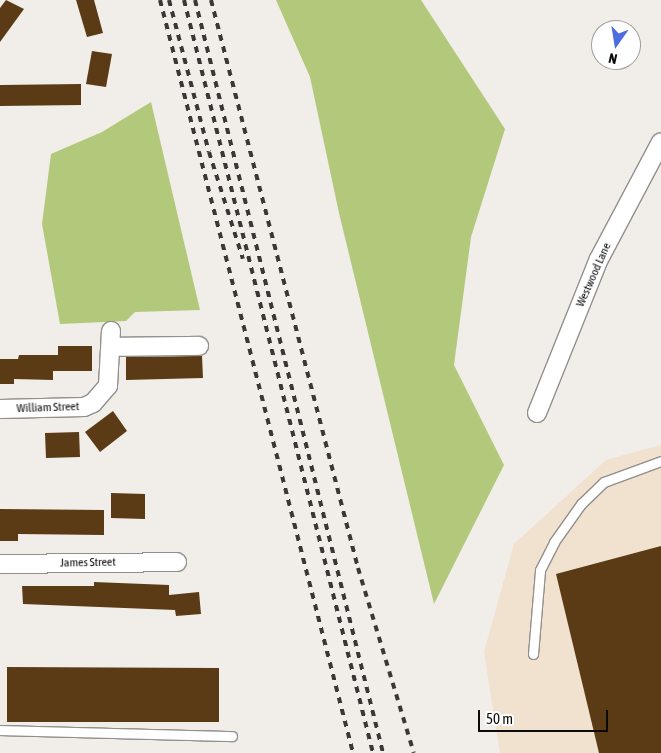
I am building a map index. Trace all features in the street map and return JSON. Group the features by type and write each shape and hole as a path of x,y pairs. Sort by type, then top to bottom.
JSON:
{"street":[{"name":"Westwood Lane","path":"537,413 599,259 661,142"},
{"name":"William Street","path":"0,409 84,407 93,403 108,386 111,339 199,346"},
{"name":"James Street","path":"0,564 177,562"}],"lane":[{"path":"533,654 540,570 554,542 581,504 604,482 661,461"},
{"path":"0,730 232,736"}],"shaded area":[{"path":"661,445 661,753 500,753 484,652 514,544 606,460"}],"green space":[{"path":"276,0 421,0 505,129 471,237 454,365 504,465 434,604 339,213 310,77"},
{"path":"151,102 200,310 135,312 126,321 60,324 42,224 51,154 102,132"}],"building":[{"path":"6,0 24,9 0,42 0,8"},
{"path":"76,0 94,0 103,33 87,37"},
{"path":"92,51 112,54 106,87 86,84"},
{"path":"81,84 81,105 0,106 0,85"},
{"path":"58,346 92,346 92,371 53,371 53,380 14,379 14,384 0,384 0,359 18,359 19,355 58,355"},
{"path":"202,356 203,378 126,380 126,357"},
{"path":"113,411 127,431 100,452 85,432"},
{"path":"79,432 80,457 46,458 45,433"},
{"path":"111,493 145,494 145,519 111,518"},
{"path":"0,509 104,510 104,535 18,534 18,541 0,541"},
{"path":"661,546 661,753 599,753 556,574"},
{"path":"94,582 169,585 169,595 199,592 201,614 176,616 175,610 23,604 22,586 94,586"},
{"path":"7,667 219,668 219,722 7,722"}],"railway":[{"path":"160,0 353,753"},
{"path":"169,0 209,152 243,259"},
{"path":"184,0 373,753"},
{"path":"195,0 383,753"},
{"path":"211,0 358,568 414,753"}]}
